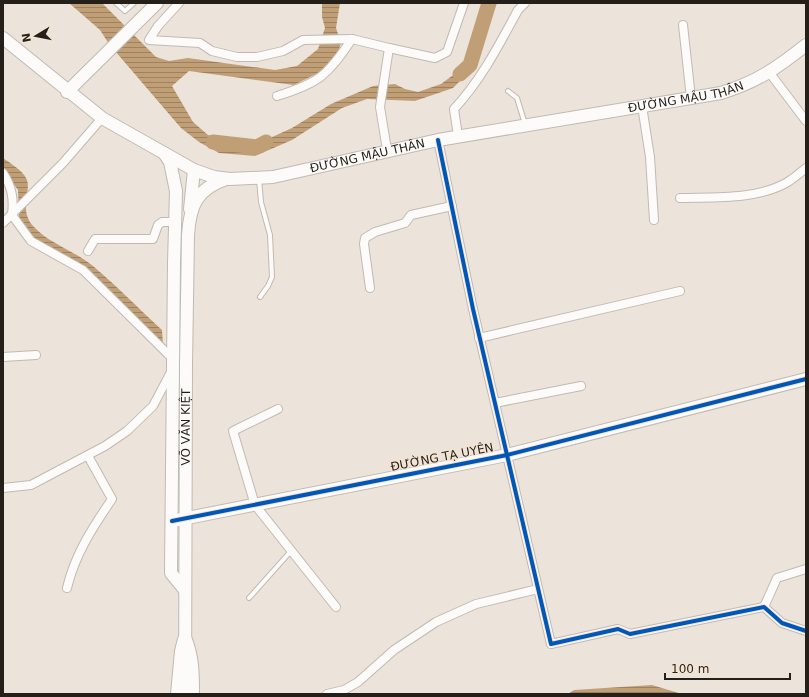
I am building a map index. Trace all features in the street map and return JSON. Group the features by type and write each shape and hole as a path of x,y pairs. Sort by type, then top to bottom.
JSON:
{"main road":[{"path":"67,92 157,3"},
{"name":"ĐƯỜNG MẬU THÂN","path":"3,38 67,92 102,118 194,170 227,179 273,177 387,150 458,136 721,93 745,86 769,72 806,45"},
{"name":"VÕ VĂN KIỆT","path":"164,152 170,162 176,188 171,573 184,589"},
{"path":"176,188 194,170"},
{"path":"176,218 190,215 194,170"},
{"name":"VÕ VĂN KIỆT","path":"185,694 184,589 187,280 190,215 202,191 211,185 227,179"},
{"name":"ĐƯỜNG TẠ UYÊN","path":"172,521 507,455 806,379"}],"street":[{"path":"179,3 149,40 200,44 212,51 237,57 257,56 283,51 303,40 352,39 436,58 447,52 464,3"},
{"path":"458,136 454,109 468,94 481,76 518,10 525,3"},
{"path":"683,25 690,98"},
{"path":"277,96 302,88 318,80 334,65 352,39"},
{"path":"387,150 380,107 389,48"},
{"path":"769,72 806,121"},
{"path":"642,106 650,157 654,220"},
{"path":"3,223 36,192 102,118"},
{"path":"438,140 479,338 551,644 618,629 630,634 764,607"},
{"path":"680,198 731,197 771,190 788,182 806,168"},
{"path":"3,173 11,190 14,213 31,241 83,270 174,363 153,406 127,431 88,456 31,485 3,488"},
{"path":"370,288 364,244 365,238 375,232 405,223 411,215 452,206"},
{"path":"88,251 96,238 154,239 158,224 176,218"},
{"path":"479,338 680,291"},
{"path":"3,357 36,355"},
{"path":"494,403 581,386"},
{"path":"278,409 233,431 255,505 336,607"},
{"path":"67,588 73,564 79,552 112,499 88,456"},
{"path":"764,607 777,578 806,569"},
{"path":"327,694 344,690 358,682 394,650 436,622 450,615 476,604 538,589"},
{"path":"764,607 782,623 806,631"},
{"path":"175,694 179,651 185,631"},
{"path":"185,631 192,648 195,666 195,694"}],"lane":[{"path":"116,3 125,10 134,3"},
{"path":"508,91 517,98 525,124"},
{"path":"259,178 261,202 270,235 272,277 268,286 260,297"},
{"path":"248,598 291,550"}],"shaded area":[{"path":"69,3 102,3 156,57 169,61 188,58 275,70 297,66 318,49 325,28 322,17 322,3 340,3 336,28 341,43 336,59 318,73 294,85 189,71 172,86 193,122 208,135 242,146 259,143 292,128 331,104 373,86 395,84 405,89 418,92 441,84 472,61 476,51 480,15 487,3 497,3 490,18 477,64 453,88 415,101 367,99 342,108 292,140 255,156 219,153 199,142 181,128 109,44 100,30"},
{"path":"3,158 19,169 26,178 28,183 26,207 27,214 34,227 47,238 86,261 111,281 162,330 163,344 106,288 34,239 19,218 18,190 3,169"},
{"path":"652,685 682,694 568,694 574,690"}],"waterway":[{"path":"460,74 470,65 489,3"},
{"path":"213,142 257,147 266,142"}],"cycle path":[{"path":"438,140 473,309 551,644 618,629 630,634 764,607 782,623 806,631"},
{"path":"172,521 507,455 806,379"}]}
